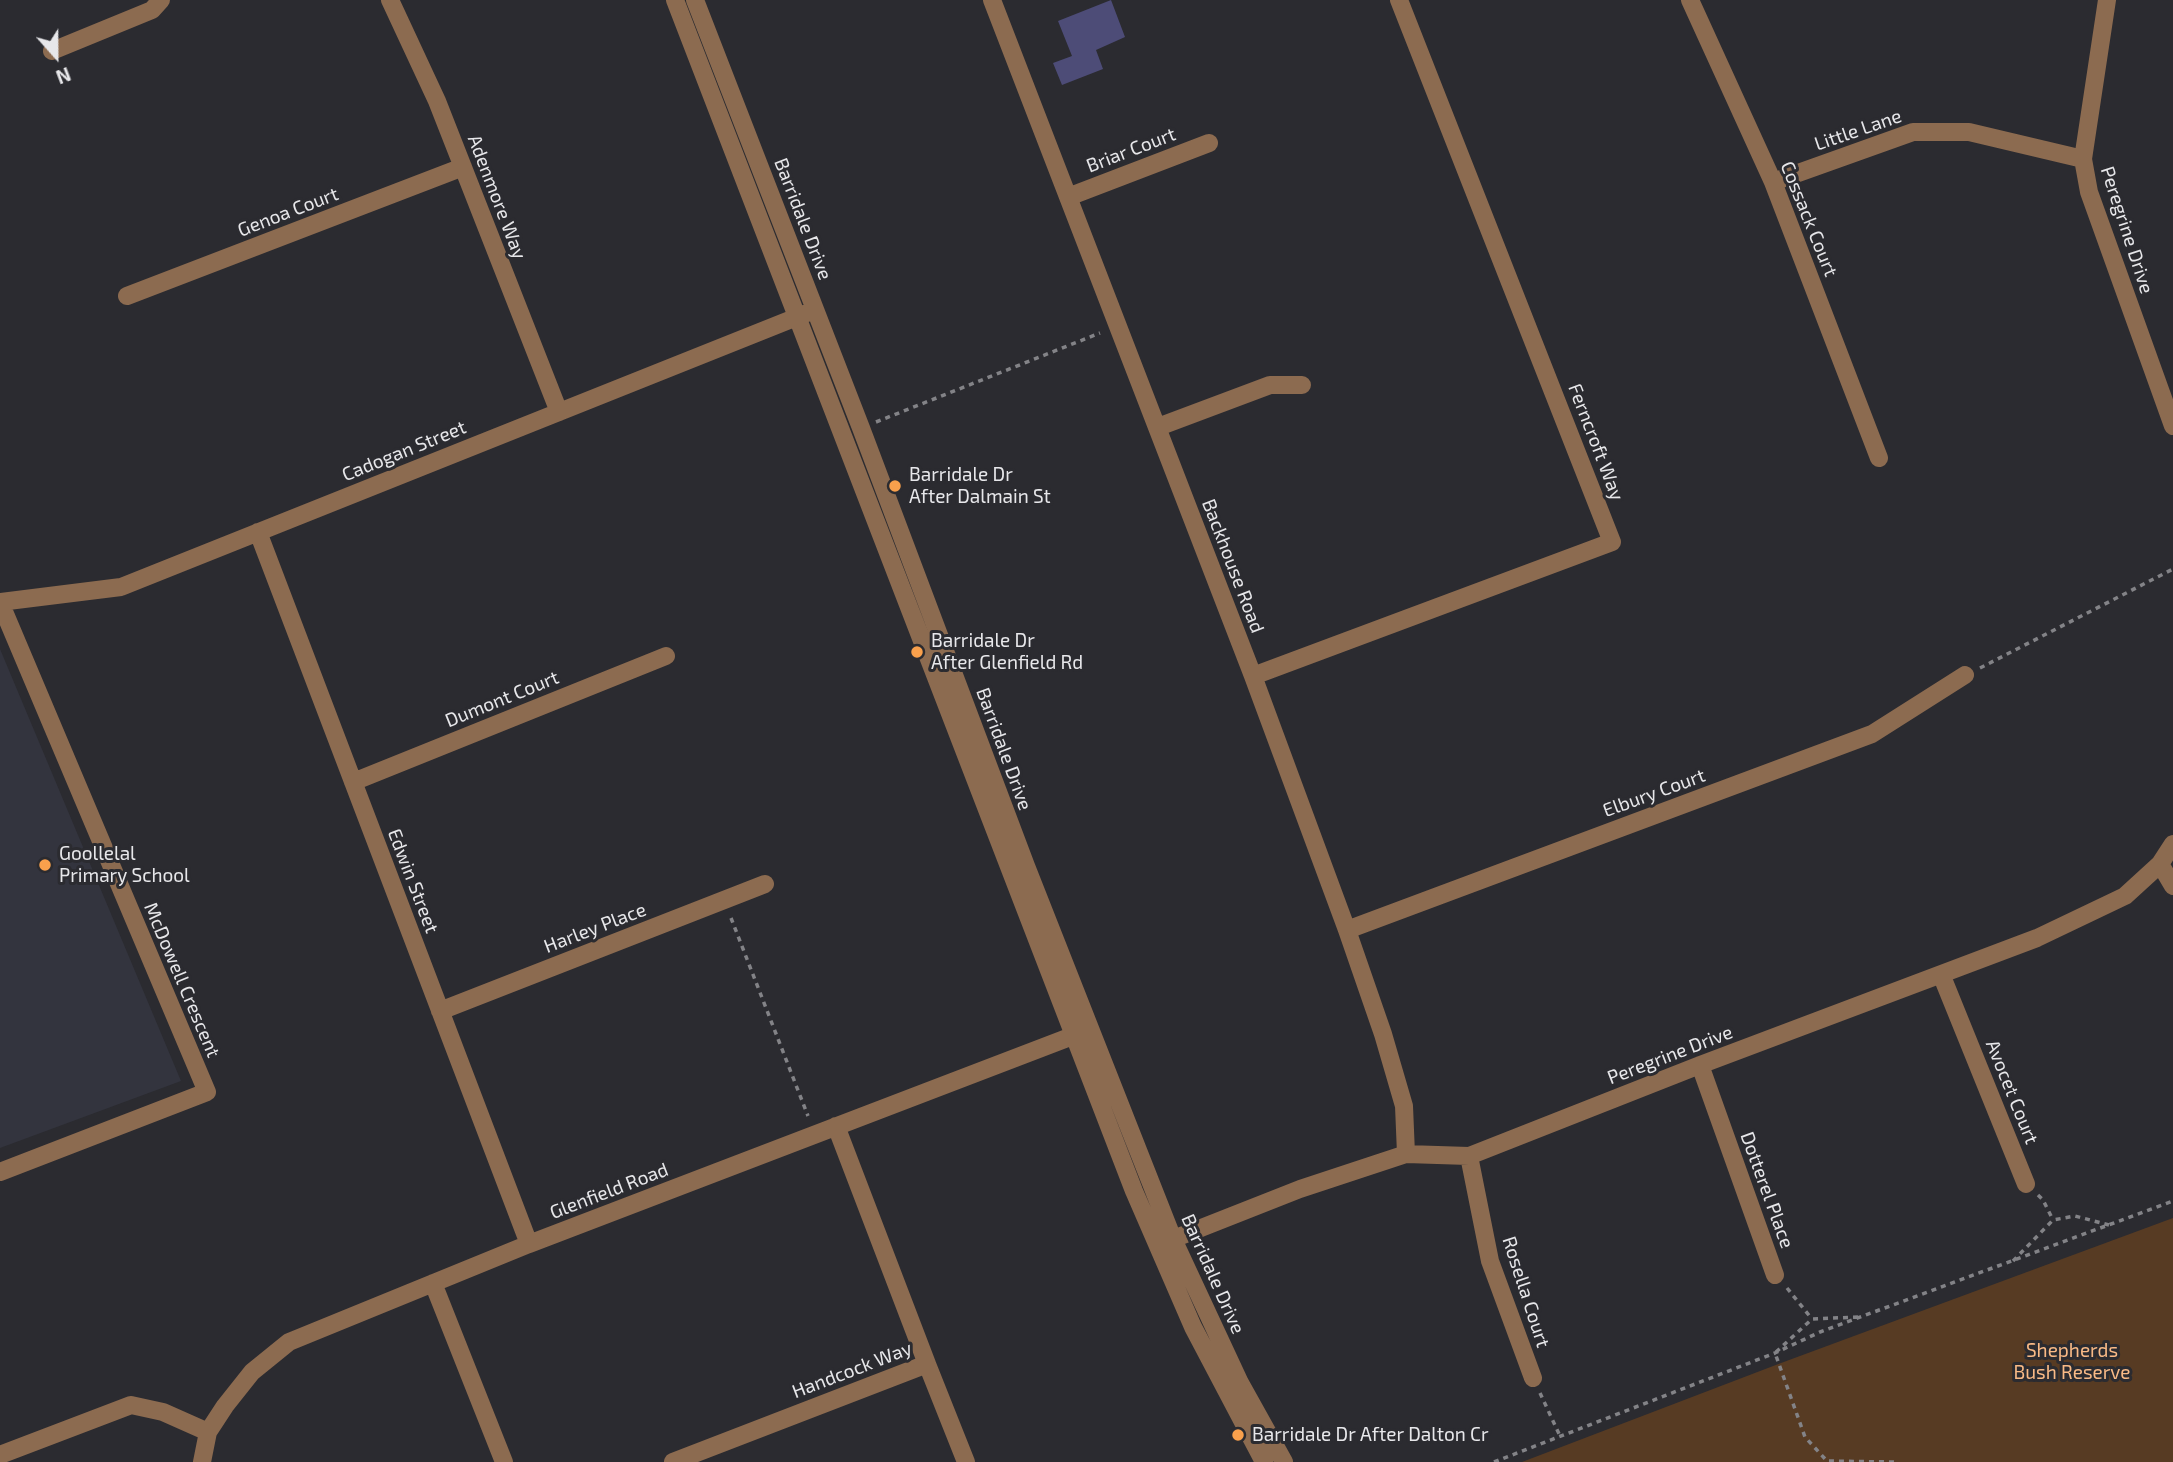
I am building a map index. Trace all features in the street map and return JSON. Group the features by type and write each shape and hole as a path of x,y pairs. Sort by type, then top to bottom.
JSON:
{"street":[{"path":"52,51 152,10 161,0"},
{"name":"Adenmore Way","path":"390,0 437,101 559,412"},
{"name":"Barridale Drive","path":"675,0 1165,1243 1193,1327 1264,1462"},
{"name":"Barridale Drive","path":"695,0 861,428 1081,1033"},
{"name":"Backhouse Road","path":"992,0 1158,427 1348,930 1404,1106 1406,1154"},
{"name":"Ferncroft Way","path":"1253,676 1612,542 1399,0"},
{"name":"Cossack Court","path":"1690,0 1773,182 1879,458"},
{"name":"Peregrine Drive","path":"2107,0 2083,159 2089,192 2173,426"},
{"name":"Little Lane","path":"1773,182 1913,132 1969,132 2083,159"},
{"name":"Briar Court","path":"1068,197 1209,143"},
{"name":"Genoa Court","path":"127,296 463,167"},
{"name":"Cadogan Street","path":"0,602 121,587 816,310"},
{"path":"1158,427 1270,385 1302,385"},
{"name":"Edwin Street","path":"258,532 529,1244"},
{"name":"McDowell Crescent","path":"0,602 207,1092 0,1172"},
{"name":"Dumont Court","path":"353,782 666,656"},
{"name":"Elbury Court","path":"1348,930 1872,734 1965,675"},
{"name":"Peregrine Drive","path":"1165,1243 1300,1189 1406,1154 1469,1156 1700,1065 2037,938 2125,896 2160,864 2173,844"},
{"path":"2160,864 2173,886"},
{"name":"Harley Place","path":"440,1011 765,884"},
{"name":"Avocet Court","path":"1941,974 2026,1184"},
{"name":"Glenfield Road","path":"202,1462 208,1432 253,1372 289,1342 529,1244 1081,1033"},
{"name":"Dotterel Place","path":"1700,1065 1775,1275"},
{"name":"Handcock Way","path":"673,1462 928,1364 836,1126"},
{"name":"Rosella Court","path":"1469,1156 1490,1261 1533,1378"},
{"name":"Barridale Drive","path":"1165,1243 1284,1462"},
{"path":"433,1283 504,1462"},
{"path":"928,1364 966,1462"},
{"path":"0,1455 131,1405 163,1412 208,1432"}],"path":[{"path":"861,428 1118,326"},
{"path":"1965,675 2173,569"},
{"path":"724,899 815,1135"},
{"path":"2026,1184 2043,1200 2053,1220"},
{"path":"1494,1462 1861,1318 2173,1201"},
{"path":"2012,1262 2053,1220 2075,1216 2111,1226"},
{"name":"Dotterel Place","path":"1775,1275 1812,1319"},
{"path":"1776,1353 1812,1319 1850,1316 1861,1318"},
{"path":"1776,1353 1805,1437 1828,1461 1894,1462"},
{"name":"Rosella Court","path":"1533,1378 1560,1436"}],"shaded area":[{"name":"Goollelal Primary School","path":"0,649 181,1081 0,1148"}],"green space":[{"name":"Shepherds Bush Reserve","path":"2173,1218 2173,1462 1522,1462 1781,1363"}],"building":[{"path":"1111,0 1125,37 1096,50 1103,69 1062,85 1053,63 1072,56 1058,21"}],"place":[{"name":"Barridale Dr After Dalmain St","path":"895,486"},
{"name":"Barridale Dr After Glenfield Rd","path":"917,652"},
{"name":"Goollelal Primary School","path":"45,865"},
{"name":"Barridale Dr After Dalton Cr","path":"1238,1435"}]}
